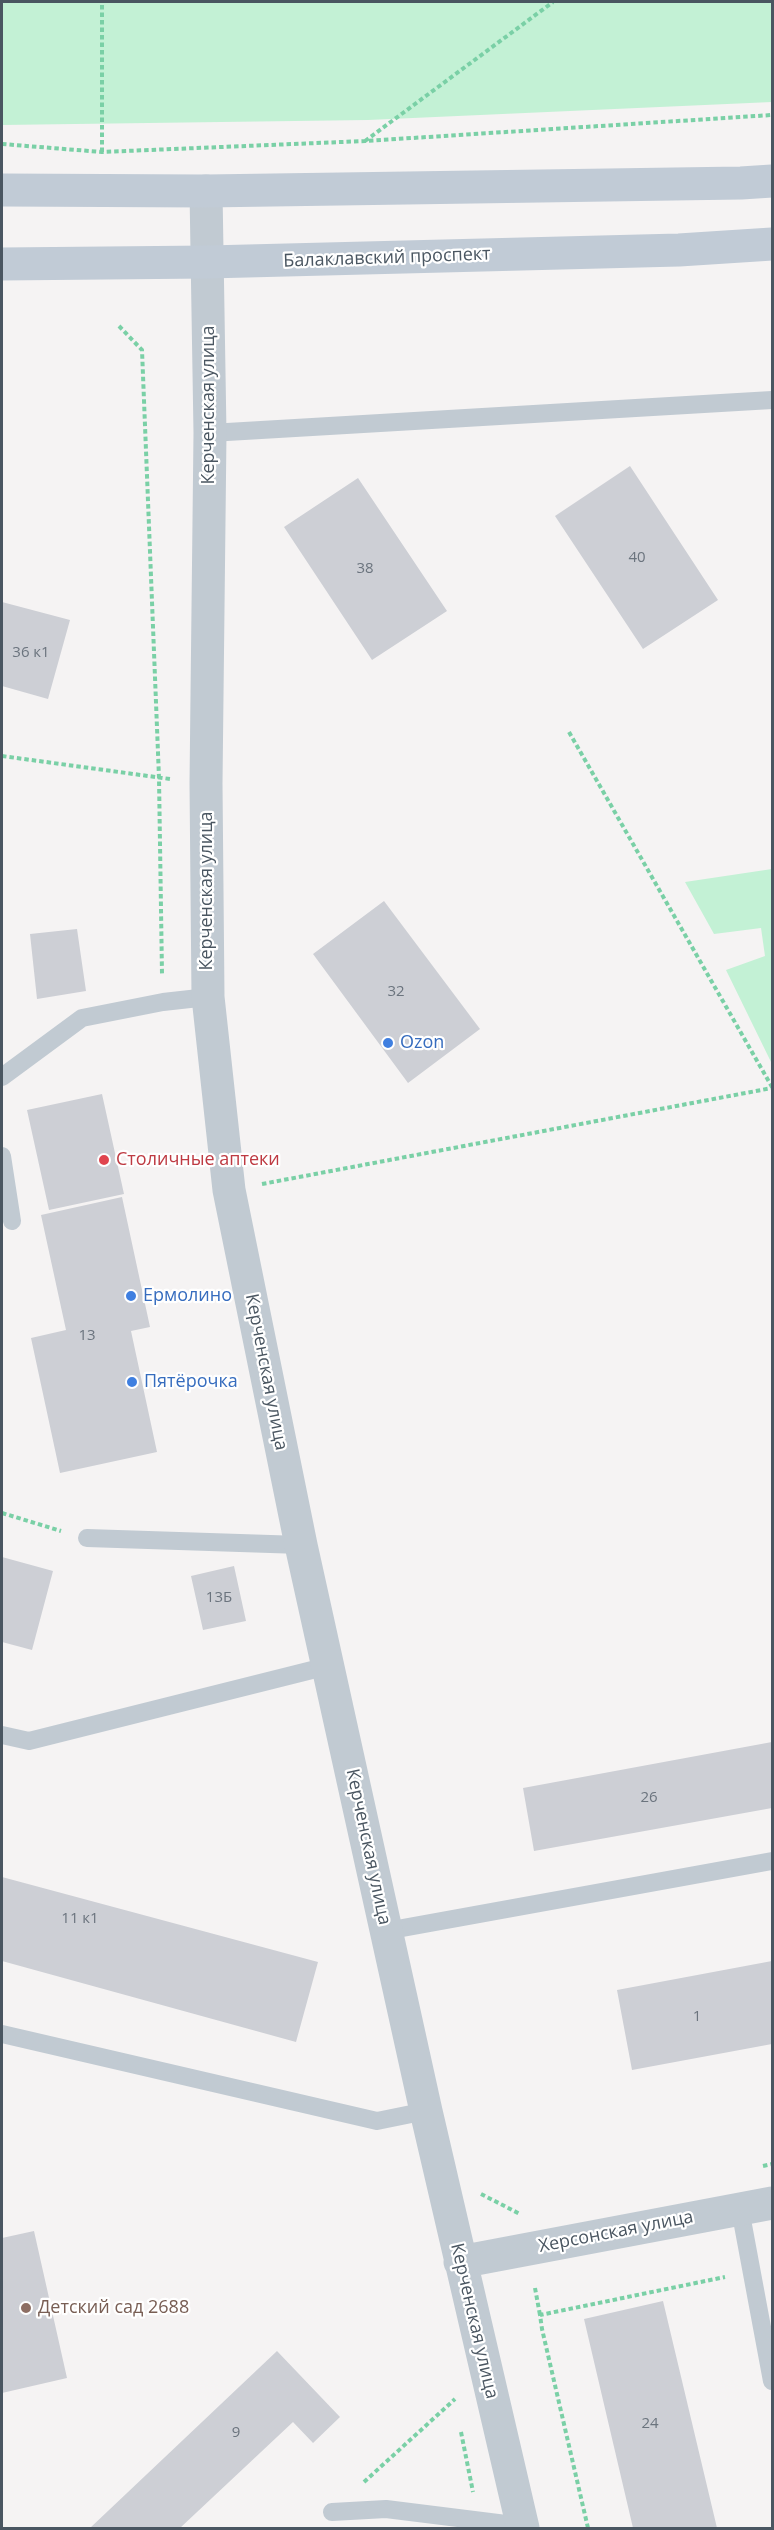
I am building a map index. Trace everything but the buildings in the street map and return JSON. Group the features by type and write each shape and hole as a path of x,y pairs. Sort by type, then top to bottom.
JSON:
{"main road":[{"path":"2,190 206,192 717,184 772,181"},
{"name":"Балаклавский проспект","path":"2,264 208,262 679,250 772,244"}],"street":[{"name":"Керченская улица","path":"206,192 210,434 206,783 208,997 229,1190 301,1545 460,2262 522,2527"},
{"name":"Херсонская улица","path":"460,2262 772,2203"}],"lane":[{"path":"210,434 772,400"},
{"path":"2,1077 82,1018 163,1002 208,997"},
{"path":"2,1156 12,1221"},
{"path":"87,1538 301,1545"},
{"path":"2,1735 29,1741 328,1666"},
{"path":"386,1931 772,1861"},
{"path":"2,2034 378,2121 426,2110"},
{"path":"740,2209 772,2381"},
{"path":"332,2512 386,2509 522,2527"}],"path":[{"path":"102,2 102,152"},
{"path":"365,141 553,2"},
{"path":"2,144 102,152 365,141 772,115"},
{"path":"119,326 142,350 159,778 163,1002"},
{"path":"229,1190 772,1087 569,732"},
{"path":"2,756 206,783"},
{"path":"2,1513 87,1538"},
{"path":"482,2194 519,2214"},
{"path":"540,2315 752,2272"},
{"path":"535,2288 542,2330 588,2529"},
{"path":"332,2512 455,2399"}],"green space":[{"path":"2,2 772,2 772,102 368,120 2,125"},
{"path":"772,869 772,1064 726,970 765,956 761,928 714,934 685,882"}],"place":[{"name":"Ozon","path":"388,1043"},
{"name":"Столичные аптеки","path":"104,1160"},
{"name":"Ермолино","path":"131,1296"},
{"name":"Пятёрочка","path":"132,1382"},
{"name":"Детский сад 2688","path":"26,2308"}]}
